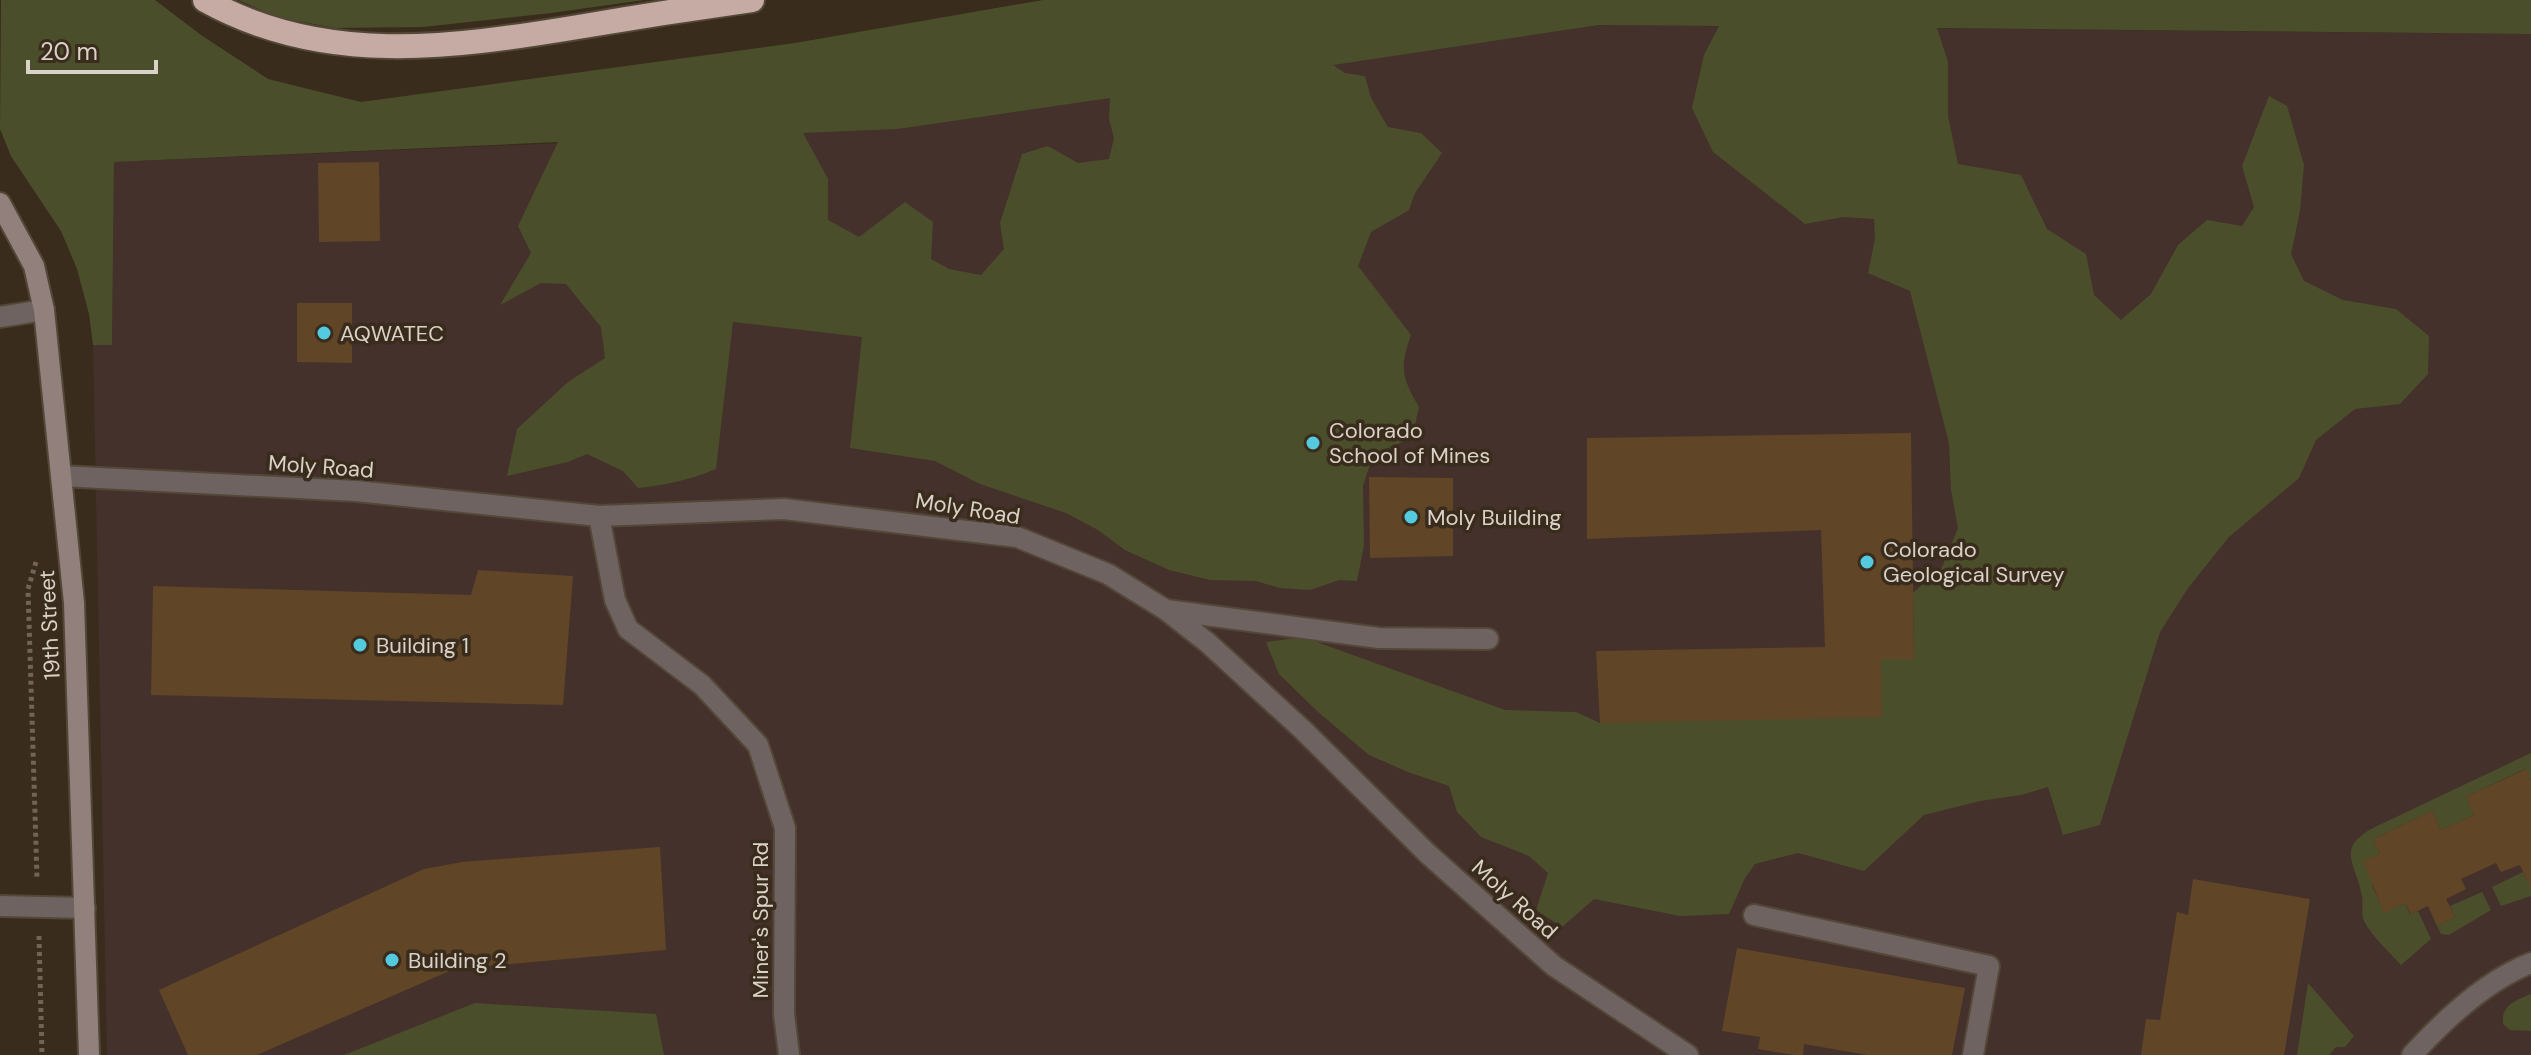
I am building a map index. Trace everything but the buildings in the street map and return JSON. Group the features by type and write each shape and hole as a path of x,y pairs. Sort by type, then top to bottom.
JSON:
{"highway":[{"path":"205,0 267,27 312,39 392,48 452,45 752,0"}],"street":[{"name":"19th Street","path":"0,203 34,266 44,310 74,603 89,1055"},
{"path":"0,317 44,310"},
{"name":"Moly Road","path":"61,476 356,491 599,516 784,509 1017,537 1108,574 1166,610 1208,643 1428,854 1554,966 1688,1055"},
{"name":"Miner's Spur Rd","path":"599,516 615,600 628,629 702,685 758,745 785,828 784,1014 789,1055"},
{"path":"1166,610 1379,638 1488,639"},
{"path":"0,906 85,908"},
{"path":"1754,915 1989,966 1973,1055"},
{"path":"2412,1055 2470,1000 2518,968 2531,963"}],"path":[{"path":"37,561 28,589 42,1055"}],"shaded area":[{"name":"Colorado School of Mines","path":"1599,25 2531,34 2531,1055 107,1055 93,345 112,345 114,162 898,129"}],"green space":[{"path":"1,0 155,0 268,79 361,102 795,43 1043,0 2531,0 2531,34 1937,28 1948,62 1948,116 1958,164 2021,175 2047,229 2086,254 2094,295 2121,320 2151,294 2178,245 2207,220 2242,226 2254,207 2242,166 2269,96 2287,106 2304,165 2300,211 2291,254 2304,281 2343,300 2396,309 2429,336 2428,374 2400,404 2355,409 2316,440 2299,478 2229,537 2188,588 2160,632 2100,825 2063,835 2048,787 1924,815 1864,871 1798,853 1755,864 1745,878 1729,914 1680,916 1594,899 1562,927 1536,910 1548,873 1529,856 1481,837 1457,812 1449,786 1369,755 1279,674 1266,642 1303,637 1505,710 1576,712 1600,723 1881,659 1914,659 1913,593 1942,567 1958,528 1951,490 1949,443 1910,291 1868,273 1875,239 1874,219 1843,217 1805,224 1713,152 1692,108 1704,55 1719,26 1599,25 1333,65 1345,73 1365,76 1371,98 1388,127 1421,133 1442,153 1415,193 1409,210 1371,232 1358,266 1411,335 1404,372 1419,407 1413,433 1404,441 1373,455 1363,486 1364,545 1357,581 1339,580 1310,590 1280,588 1256,581 1210,580 1169,570 1125,550 1098,530 1066,513 980,484 935,461 850,448 862,337 733,322 716,469 706,473 678,482 638,488 623,471 587,454 568,462 507,476 517,429 568,382 605,358 601,327 566,284 541,283 500,305 531,253 518,226 558,142 114,162 112,345 93,345 89,314 77,269 61,231 11,156 0,129","holes":["1110,98 1109,119 1114,138 1109,159 1078,163 1048,146 1022,154 1000,223 1004,249 981,275 949,269 931,259 933,222 905,202 859,237 828,220 828,179 803,133 898,129"]},
{"path":"238,0 644,0 423,27 335,28 277,17"},
{"path":"2531,753 2531,780 2525,769 2466,797 2474,815 2441,830 2432,811 2373,839 2380,854 2364,861 2384,912 2405,903 2410,914 2418,911 2431,939 2401,965 2364,921 2362,896 2351,856 2355,842 2375,827"},
{"path":"2523,872 2531,884 2531,896 2501,906 2492,887"},
{"path":"2482,892 2491,910 2449,935 2441,934 2437,926 2455,917 2450,906"},
{"path":"2308,983 2354,1036 2345,1047 2336,1047 2329,1055 2297,1055"},
{"path":"2531,994 2531,1031 2510,1030 2503,1024 2504,1012 2515,1001"},
{"path":"475,1003 656,1014 664,1055 344,1055"}],"place":[{"name":"AQWATEC","path":"324,333"},
{"name":"Colorado School of Mines","path":"1313,443"},
{"name":"Moly Building","path":"1411,517"},
{"name":"Colorado Geological Survey","path":"1867,562"},
{"name":"Building 1","path":"360,645"},
{"name":"Building 2","path":"392,960"}]}
